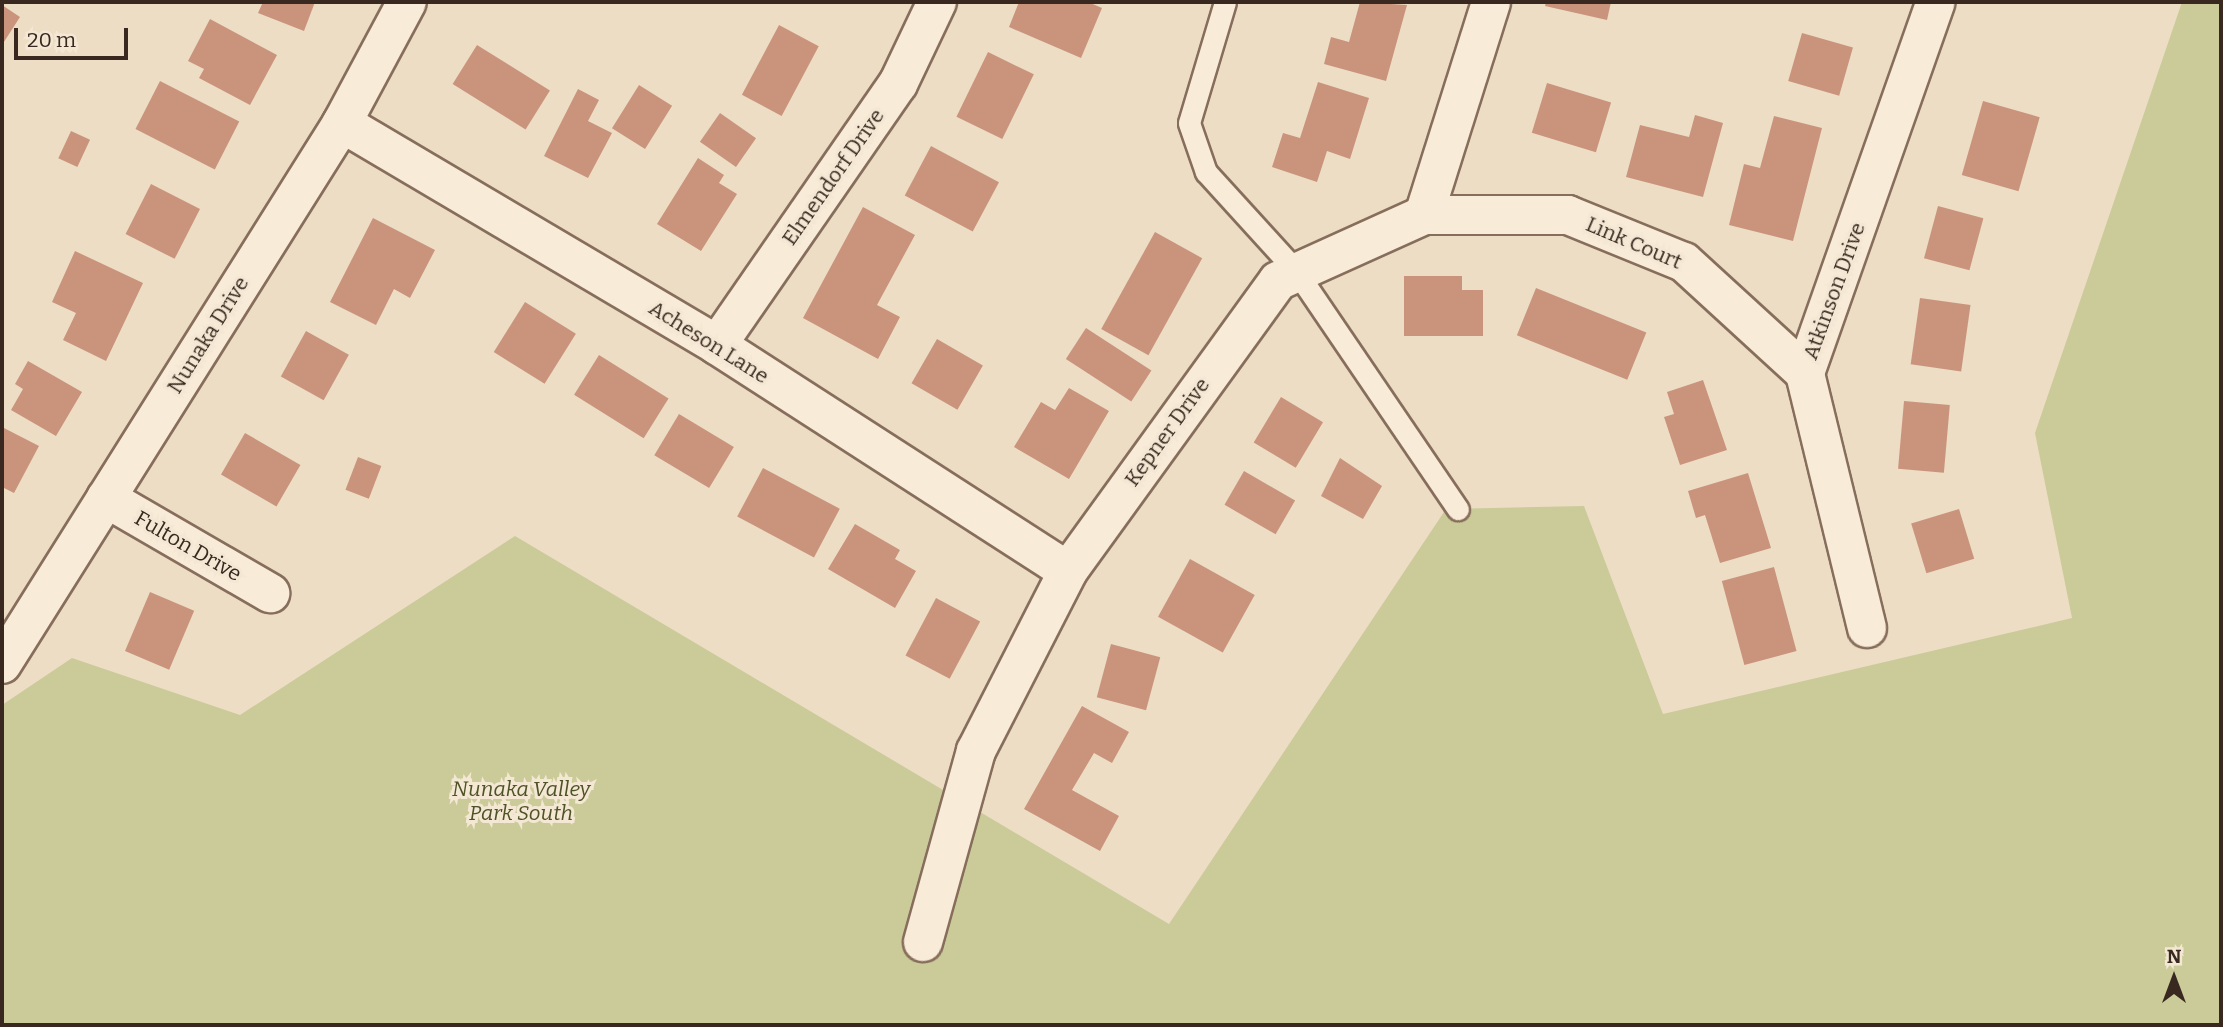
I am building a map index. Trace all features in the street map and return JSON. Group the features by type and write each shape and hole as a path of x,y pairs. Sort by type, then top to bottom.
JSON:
{"street":[{"name":"Nunaka Drive","path":"2,664 342,123 407,2"},
{"name":"Elmendorf Drive","path":"717,345 898,84 937,2"},
{"path":"1424,215 1491,2"},
{"name":"Atkinson Drive","path":"1867,628 1805,373 1936,2"},
{"name":"Acheson Lane","path":"342,123 717,345 1068,571"},
{"name":"Kepner Drive","path":"923,942 976,751 1068,571 1278,281 1424,215"},
{"name":"Link Court","path":"1424,215 1568,215 1684,262 1805,373"},
{"name":"Fulton Drive","path":"106,498 270,593"}],"lane":[{"path":"1225,2 1189,123 1206,172 1296,271 1458,509"}],"green space":[{"name":"Nunaka Valley Park South","path":"2182,2 2221,2 2221,1025 2,1025 2,705 72,658 240,715 515,536 1169,924 1446,509 1584,506 1663,714 2072,618 2035,433"}],"building":[{"path":"263,2 315,2 304,31 258,13"},
{"path":"1019,2 1088,2 1102,8 1081,58 1009,27"},
{"path":"1360,2 1407,5 1386,81 1324,64 1331,37 1349,42"},
{"path":"1546,2 1611,2 1607,20 1545,6"},
{"path":"2,5 20,17 2,45"},
{"path":"210,19 277,55 250,105 199,78 204,69 188,61"},
{"path":"779,25 819,46 782,116 742,95"},
{"path":"1802,33 1853,48 1839,96 1788,81"},
{"path":"477,45 550,91 526,130 453,84"},
{"path":"988,52 1034,74 1002,139 956,117"},
{"path":"160,81 239,121 215,170 135,129"},
{"path":"1318,82 1369,98 1350,159 1327,151 1317,182 1272,167 1283,133 1300,138"},
{"path":"1547,83 1611,103 1596,152 1532,133"},
{"path":"639,85 672,106 645,149 612,128"},
{"path":"578,89 599,100 588,121 612,133 588,178 544,156"},
{"path":"1983,101 2040,117 2018,191 1962,175"},
{"path":"720,113 756,138 736,167 700,142"},
{"path":"1695,115 1723,123 1703,197 1626,177 1640,125 1689,137"},
{"path":"1774,116 1822,128 1793,241 1729,225 1744,164 1760,168"},
{"path":"71,131 90,140 77,167 58,158"},
{"path":"931,146 999,182 973,232 905,195"},
{"path":"698,158 724,175 719,183 737,194 701,251 657,224"},
{"path":"151,184 200,209 175,259 126,234"},
{"path":"1938,206 1983,218 1969,270 1924,258"},
{"path":"863,207 915,235 877,305 900,317 878,359 803,318"},
{"path":"373,218 435,250 410,298 394,289 376,325 330,302"},
{"path":"1155,232 1202,258 1148,355 1101,329"},
{"path":"75,251 143,283 106,361 63,340 76,313 52,302"},
{"path":"1404,276 1462,276 1462,290 1483,290 1483,336 1404,336"},
{"path":"1536,288 1646,333 1627,380 1517,335"},
{"path":"1920,298 1971,305 1961,371 1911,364"},
{"path":"525,302 576,334 545,384 494,352"},
{"path":"1086,328 1151,370 1131,402 1066,359"},
{"path":"306,331 349,355 324,400 281,376"},
{"path":"937,339 983,366 957,410 912,383"},
{"path":"599,355 669,398 644,438 574,395"},
{"path":"28,361 82,392 56,436 11,410 23,389 15,384"},
{"path":"1703,380 1727,450 1680,465 1664,417 1674,414 1667,392"},
{"path":"1069,388 1109,411 1069,479 1014,447 1041,402 1055,410"},
{"path":"1281,397 1323,422 1296,468 1254,442"},
{"path":"1904,401 1950,405 1944,473 1898,469"},
{"path":"679,414 734,447 709,488 654,455"},
{"path":"2,427 39,446 14,493 2,487"},
{"path":"245,433 300,465 276,507 221,475"},
{"path":"358,457 381,466 369,499 345,490"},
{"path":"1340,458 1382,486 1363,519 1321,496"},
{"path":"763,468 840,509 814,557 737,517"},
{"path":"1244,471 1295,500 1276,534 1224,505"},
{"path":"1748,473 1771,548 1720,563 1705,515 1696,518 1688,491"},
{"path":"1959,509 1974,559 1926,573 1911,524"},
{"path":"855,524 900,550 895,559 916,571 895,608 828,569"},
{"path":"1190,559 1255,595 1223,653 1158,617"},
{"path":"1774,567 1797,651 1744,665 1722,581"},
{"path":"150,592 194,611 169,670 125,651"},
{"path":"936,598 980,621 950,679 905,655"},
{"path":"1111,644 1160,657 1146,710 1097,697"},
{"path":"1082,706 1129,732 1112,763 1094,753 1072,790 1119,816 1100,851 1024,809"}]}
